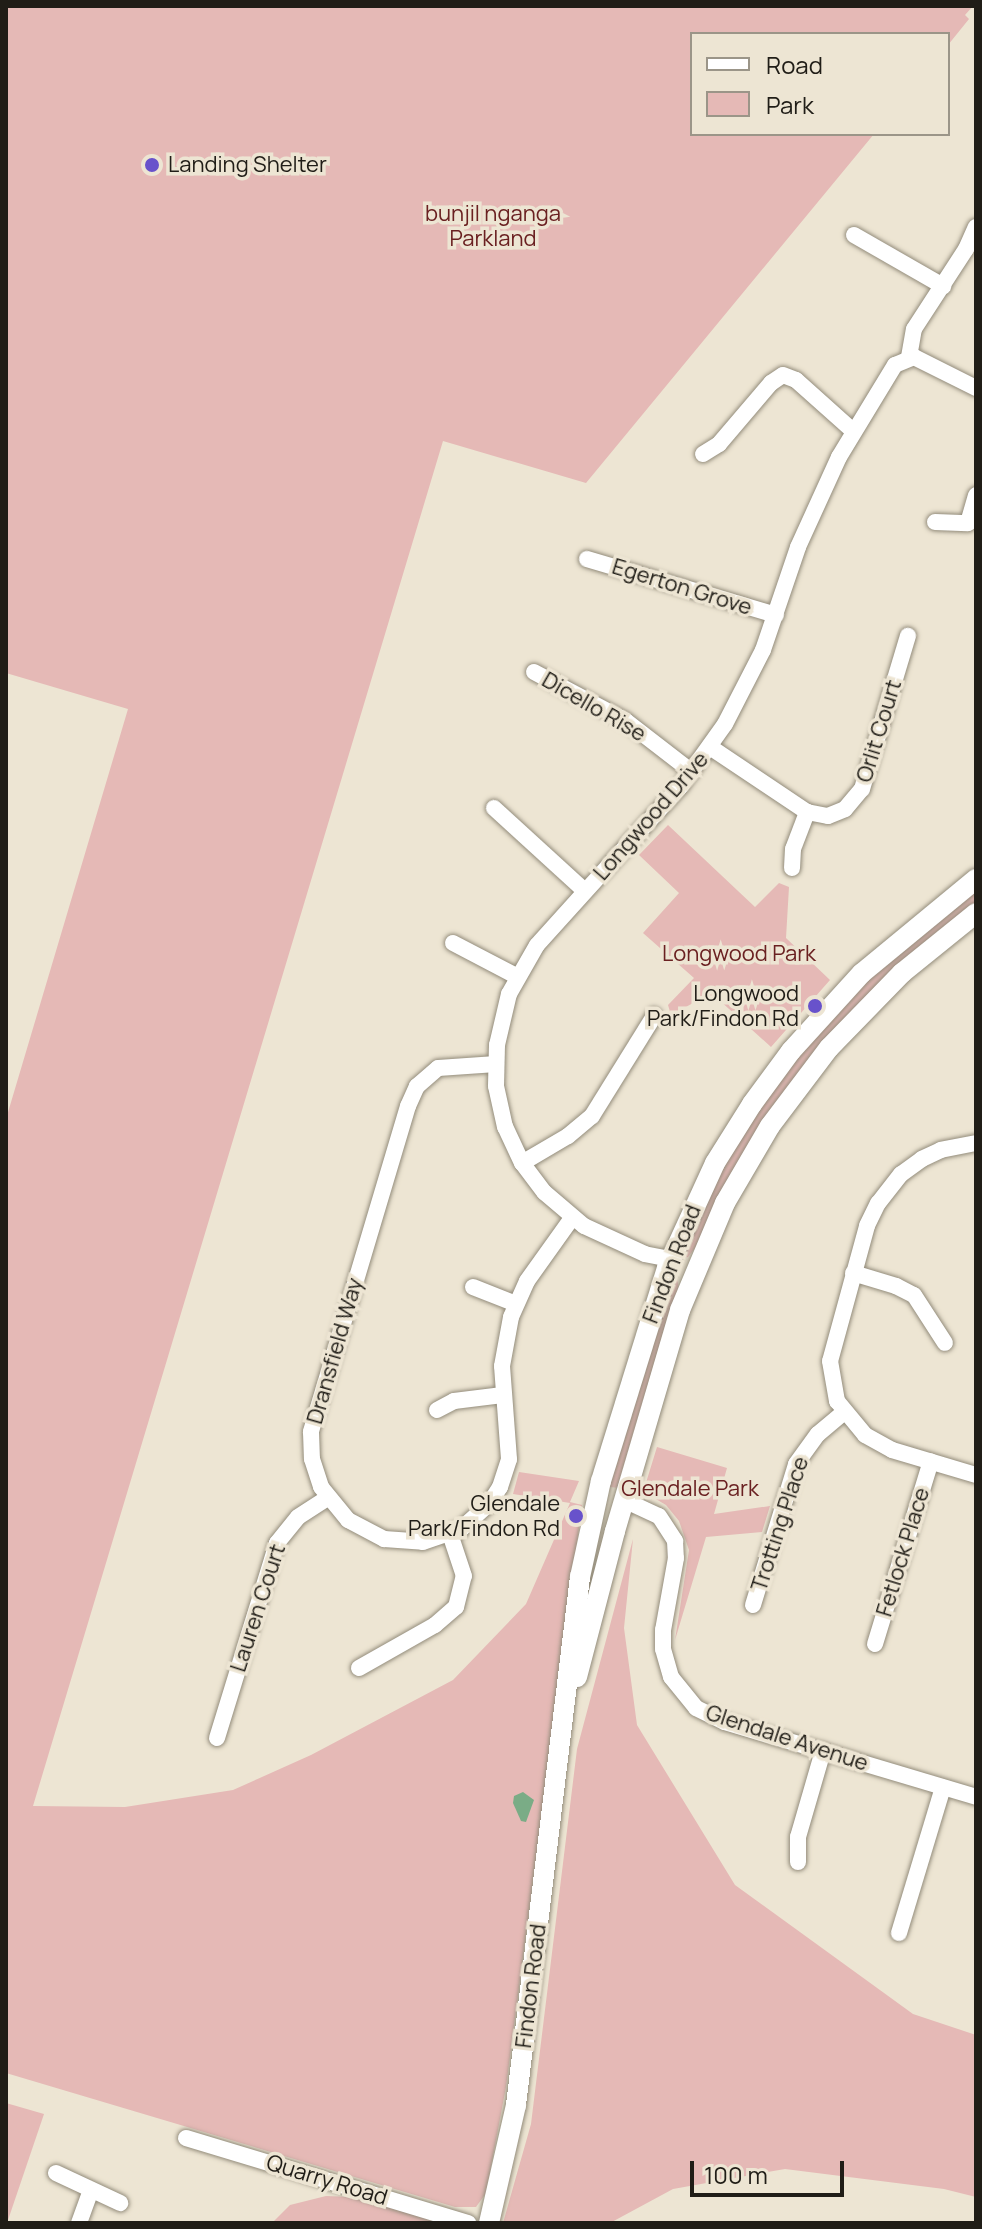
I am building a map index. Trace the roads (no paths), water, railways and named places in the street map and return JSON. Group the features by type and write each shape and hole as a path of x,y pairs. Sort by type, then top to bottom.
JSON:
{"main road":[{"name":"Findon Road","path":"489,2223 516,2105 571,1639 597,1493 668,1264 715,1163 752,1104 791,1051 862,973 976,879"},
{"name":"Findon Road","path":"560,1747 624,1500 693,1273 737,1180 805,1077 880,993 976,913"},
{"path":"668,1264 693,1273"},
{"path":"597,1493 615,1503 624,1500"}],"street":[{"path":"976,227 943,286 914,329 909,357 976,388"},
{"path":"855,234 943,286"},
{"name":"Longwood Drive","path":"668,1264 599,1235 572,1218 544,1192 522,1163 499,1104 496,1064 503,1010 516,976 537,945 692,772 710,747 750,679 776,615 798,547 853,431 895,365 909,357"},
{"path":"703,454 719,444 771,383 783,375 796,380 853,431"},
{"path":"935,522 972,528 976,495"},
{"name":"Egerton Grove","path":"587,559 776,615"},
{"name":"Orlit Court","path":"807,812 836,814 853,803 862,789 908,636"},
{"name":"Dicello Rise","path":"534,672 626,721 692,772"},
{"path":"710,747 807,812 793,849 792,868"},
{"path":"494,808 585,891"},
{"path":"453,943 516,976"},
{"path":"522,1163 568,1136 592,1116 654,1016"},
{"name":"Dransfield Way","path":"496,1064 438,1068 421,1080 413,1093 314,1419 312,1459 327,1498 348,1520 384,1539 423,1542 450,1534 481,1513 504,1477 510,1449 503,1395 504,1349 516,1304 535,1270 572,1218"},
{"path":"976,1143 932,1153 894,1181 871,1216 830,1361 833,1390 844,1412 873,1441 976,1475"},
{"path":"853,1273 914,1295 945,1343"},
{"path":"473,1287 516,1304"},
{"path":"437,1410 454,1401 503,1395"},
{"name":"Trotting Place","path":"753,1605 796,1464 809,1443 844,1412"},
{"name":"Fetlock Place","path":"875,1644 931,1461"},
{"name":"Lauren Court","path":"217,1738 277,1543 298,1517 327,1498"},
{"name":"Glendale Avenue","path":"624,1500 659,1516 675,1541 676,1558 662,1638 667,1668 683,1695 714,1718 976,1797"},
{"path":"359,1668 435,1625 456,1607 464,1576 450,1534"},
{"path":"798,1862 798,1837 823,1751"},
{"path":"899,1933 943,1787"},
{"name":"Quarry Road","path":"186,2138 468,2223"},
{"path":"56,2173 120,2203"},
{"path":"79,2223 91,2190"}],"place":[{"name":"Landing Shelter","path":"152,165"},
{"name":"Longwood Park/Findon Rd","path":"815,1006"},
{"name":"Glendale Park/Findon Rd","path":"576,1516"}],"park label":[{"name":"bunjil nganga Parkland","path":"493,226"},
{"name":"Longwood Park","path":"739,954"},
{"name":"Glendale Park","path":"690,1489"}]}
